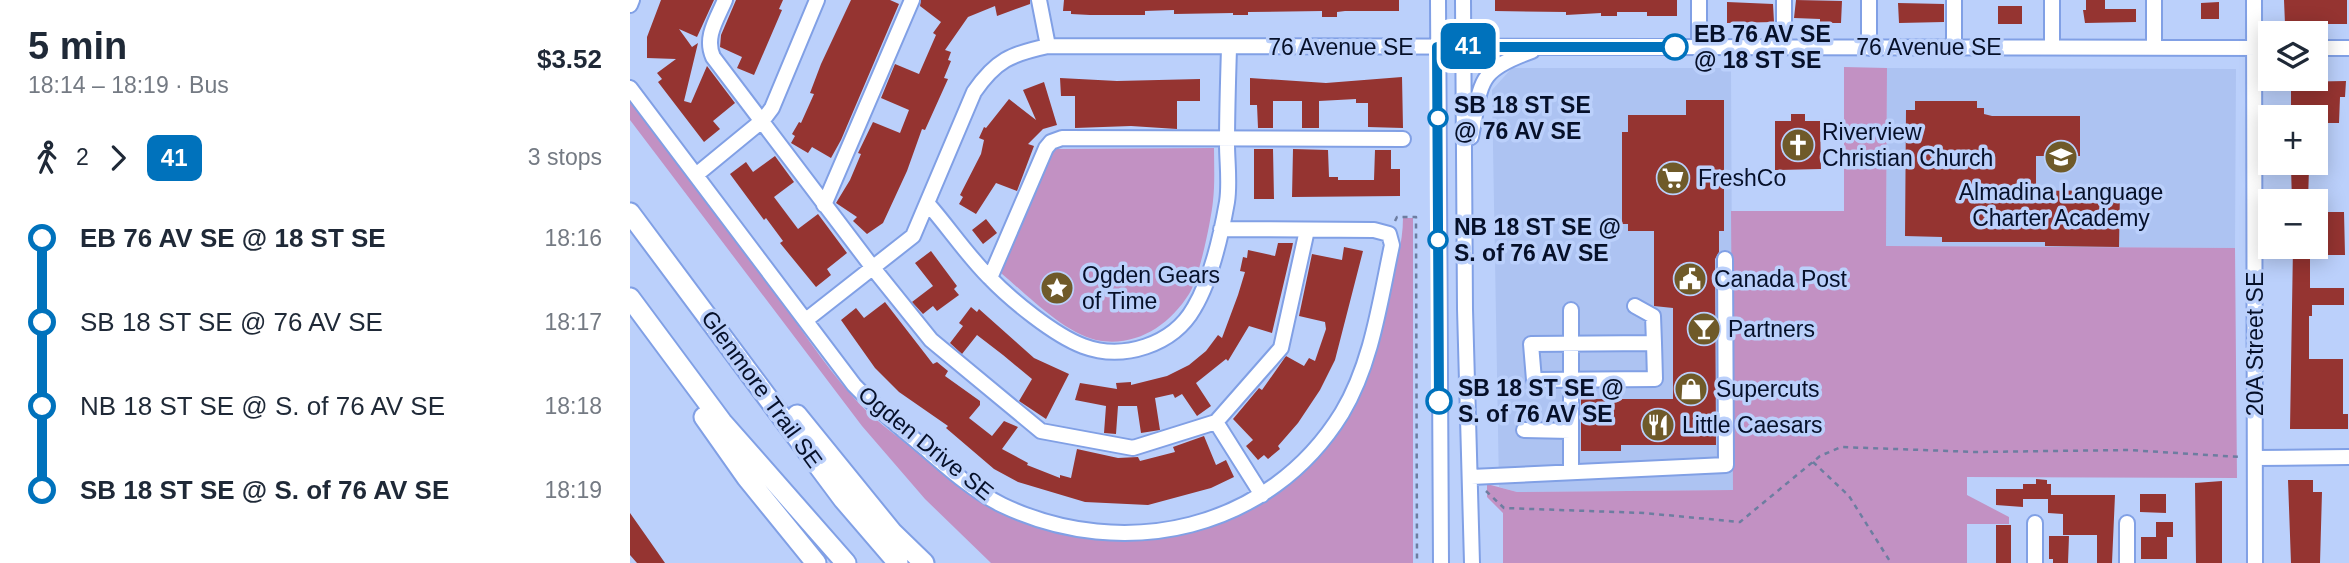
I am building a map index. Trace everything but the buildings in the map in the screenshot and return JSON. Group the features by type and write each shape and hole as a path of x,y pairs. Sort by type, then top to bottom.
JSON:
{"highway":[{"name":"Glenmore Trail SE","path":"630,213 749,369 843,499 898,563"},
{"name":"Glenmore Trail SE","path":"630,300 722,422 846,563"},
{"path":"630,300 645,335 715,434 816,563"},
{"path":"749,369 780,395 892,531 924,563"}],"street":[{"path":"630,5 632,0"},
{"path":"725,0 708,46 713,57 824,205 931,340 1041,431 1133,448 1216,422 1281,348 1307,230"},
{"path":"696,175 763,121 772,108 817,0"},
{"path":"824,205 912,0"},
{"path":"1039,0 1048,46"},
{"path":"1438,0 1441,563"},
{"path":"1463,0 1465,330 1472,563"},
{"path":"1699,0 1699,47"},
{"path":"1784,0 1784,47"},
{"path":"1869,0 1869,48"},
{"path":"1954,0 1954,47"},
{"path":"2052,0 2052,47"},
{"path":"2154,0 2154,48"},
{"name":"20A Street SE","path":"2254,0 2255,563"},
{"name":"76 Avenue SE","path":"806,320 913,236 974,92 988,72 1018,52 1048,46 2258,48"},
{"path":"1465,165 1479,96 1488,72 1501,62 1543,47"},
{"path":"928,204 990,278 1032,313 1073,341 1095,349 1131,351 1157,343 1188,318 1195,307 1210,270 1221,229 1227,198 1229,48"},
{"path":"2328,48 2349,48"},
{"name":"Ogden Drive SE","path":"630,88 854,385 874,406 960,477 1001,505 1059,527 1132,535 1160,533 1199,523 1218,517 1262,495 1305,460 1342,413 1355,387 1377,317 1392,245 1389,234"},
{"path":"990,278 1051,142 1062,138 1403,139"},
{"path":"1221,229 1374,230 1389,234"},
{"path":"1471,477 1726,465 1725,259"},
{"path":"1635,306 1653,316 1654,343 1655,379 1534,380 1531,344 1572,341 1654,343"},
{"path":"1571,310 1571,472"},
{"path":"1216,422 1262,495"},
{"path":"1524,430 1571,431"},
{"path":"2255,458 2349,457"},
{"path":"2035,523 2035,563"},
{"path":"2127,523 2127,563"}],"path":[{"path":"1389,234 1397,217 1416,217 1417,563"},
{"path":"1486,491 1504,508 1644,513 1740,522 1813,462 1841,447 1976,452 2129,450 2255,458"},
{"path":"1813,462 1849,496 1891,563"}],"shaded area":[{"path":"1844,67 1887,68 1886,246 2235,248 2237,478 1967,477 1967,495 2009,517 2009,524 1967,524 1967,563 1503,563 1503,513 1487,497 1487,484 1517,492 1733,490 1731,211 1844,211"},
{"path":"1512,68 1731,68 1733,490 1517,492 1499,487 1492,90"},
{"name":"Almadina Language Charter Academy","path":"1887,68 2236,69 2235,248 1886,246"},
{"path":"630,100 831,370 868,412 981,502 1017,520 1054,532 1091,539 1167,537 1204,528 1240,513 1274,494 1305,470 1344,424 1363,390 1375,354 1398,258 1403,218 1413,218 1413,563 991,563 925,499 862,426 630,120"},
{"path":"1214,148 1212,210 1197,276 1189,294 1172,316 1150,332 1124,341 1110,342 1084,336 1046,312 1001,273 1053,149"}],"bus line":[{"name":"41","path":"1439,401 1437,47 1675,47"}],"place":[{"name":"EB 76 AV SE @ 18 ST SE","path":"1675,47"},
{"name":"SB 18 ST SE @ 76 AV SE","path":"1438,118"},
{"name":"Riverview Christian Church","path":"1798,145"},
{"name":"Almadina Language Charter Academy","path":"2061,157"},
{"name":"FreshCo","path":"1673,178"},
{"name":"NB 18 ST SE @ S. of 76 AV SE","path":"1438,240"},
{"name":"Canada Post","path":"1690,279"},
{"name":"Ogden Gears of Time","path":"1057,288"},
{"name":"Partners","path":"1704,329"},
{"name":"Supercuts","path":"1691,389"},
{"name":"SB 18 ST SE @ S. of 76 AV SE","path":"1439,401"},
{"name":"Little Caesars","path":"1658,425"}]}
